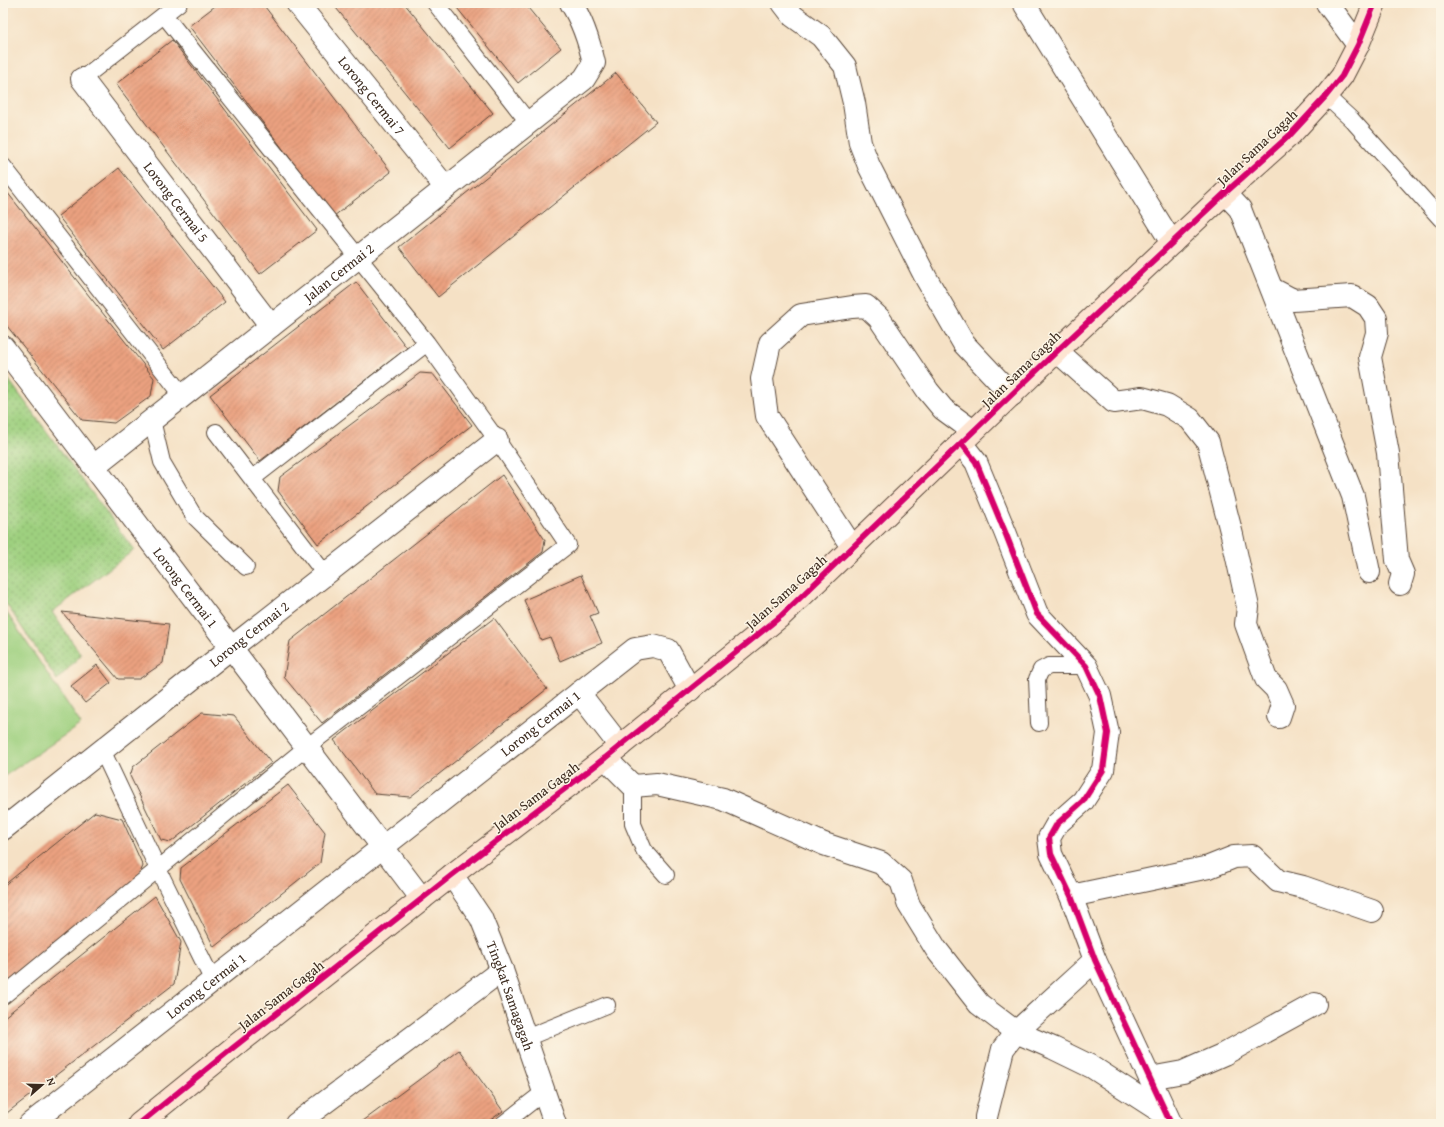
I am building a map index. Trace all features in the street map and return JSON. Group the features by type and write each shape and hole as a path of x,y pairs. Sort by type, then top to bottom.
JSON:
{"street":[{"name":"Lorong Cermai 7","path":"297,3 446,188"},
{"name":"Jalan Cermai 2","path":"94,466 584,79 594,63 581,18 571,3"},
{"path":"783,3 792,16 821,36 845,66 854,103 860,143 869,166 926,278 964,344 1012,395"},
{"path":"1327,3 1358,45"},
{"name":"Jalan Sama Gagah","path":"140,1124 234,1047 452,875 613,752 781,616 1057,351 1226,192 1291,134 1342,76 1358,45 1375,3"},
{"path":"1025,5 1172,243"},
{"name":"Lorong Cermai 5","path":"82,79 271,326"},
{"path":"1226,192 1240,209 1353,496 1369,572"},
{"path":"1272,288 1293,300 1352,296 1368,306 1376,318 1377,333 1370,357 1388,453 1397,560 1403,574 1400,584"},
{"path":"852,547 767,416 762,378 770,343 801,314 866,306 878,318 928,391 967,437 1037,614 1086,666 1100,696 1108,733 1102,770 1083,801 1057,824 1049,838 1052,854 1071,896 1095,960 1169,1120"},
{"name":"Lorong Cermai 1","path":"3,347 422,899"},
{"path":"1057,351 1114,402 1142,398 1167,405 1190,419 1208,442 1232,535 1248,607 1246,624 1266,679 1276,689 1283,705 1279,717"},
{"name":"Lorong Cermai 2","path":"3,829 497,440"},
{"name":"Lorong Cermai 1","path":"30,1124 635,649 653,646 668,650 690,690"},
{"path":"579,693 633,786 657,784 723,799 824,844 881,863 901,881 909,905 936,949 979,1004 1016,1032 1092,1067 1169,1120"},
{"path":"1071,896 1209,867 1234,857 1252,856 1278,881 1303,887 1372,911"},
{"name":"Tingkat Samagagah","path":"452,875 481,918 502,970 555,1124"},
{"path":"986,1124 986,1117 1003,1049 1016,1032 1095,960"},
{"path":"296,1124 502,970"},
{"path":"1150,1078 1183,1072 1224,1054 1315,1004"}],"lane":[{"path":"82,79 179,3"},
{"path":"435,3 529,122"},
{"path":"3,996 307,747 568,544 497,440 427,343 164,15"},
{"path":"1326,96 1352,120 1441,219"},
{"path":"3,166 183,396"},
{"path":"252,480 427,343"},
{"path":"152,420 162,462 194,516 246,567"},
{"path":"216,432 325,574"},
{"path":"1039,723 1037,679 1041,670 1049,666 1086,666"},
{"path":"102,750 213,981"},
{"path":"633,786 633,824 644,850 666,874"},
{"path":"526,1038 607,1005"},
{"path":"503,1124 544,1092"}],"green space":[{"path":"3,372 134,550 52,612 81,655 57,680 3,599"},
{"path":"3,607 81,724 3,777"}],"building":[{"path":"219,3 262,3 391,172 334,216 189,26"},
{"path":"332,3 404,3 493,113 450,148"},
{"path":"453,3 524,3 561,48 518,83"},
{"path":"172,40 317,230 260,274 116,84"},
{"path":"616,73 656,122 438,297 399,247"},
{"path":"119,168 225,302 163,350 58,216"},
{"path":"3,187 154,378 151,396 114,423 82,420 3,321"},
{"path":"356,282 407,348 260,461 210,395"},
{"path":"420,373 433,374 472,425 318,544 278,491 280,477"},
{"path":"502,475 545,540 543,552 322,723 284,677 290,641"},
{"path":"581,575 598,613 590,616 602,643 560,661 550,637 541,640 524,600"},
{"path":"62,612 169,624 163,663 139,679 118,679"},
{"path":"494,618 547,689 410,797 375,794 334,740"},
{"path":"97,665 111,683 85,703 71,686"},
{"path":"202,713 234,716 271,763 171,842 161,840 130,776 133,767"},
{"path":"288,785 325,832 320,863 214,947 180,879 181,868"},
{"path":"95,812 122,819 143,866 137,880 3,985 3,886"},
{"path":"155,896 181,942 174,984 3,1116 3,1018"},
{"path":"459,1050 503,1111 485,1124 359,1124"}],"cycle path":[{"path":"139,1124 452,875 605,758 781,616 1057,351 1225,193 1291,134 1342,76 1358,45 1375,3"},
{"path":"961,443 976,462 1037,614 1086,666 1100,696 1108,733 1103,770 1083,801 1057,824 1049,838 1051,854 1071,896 1095,960 1171,1124"}]}
